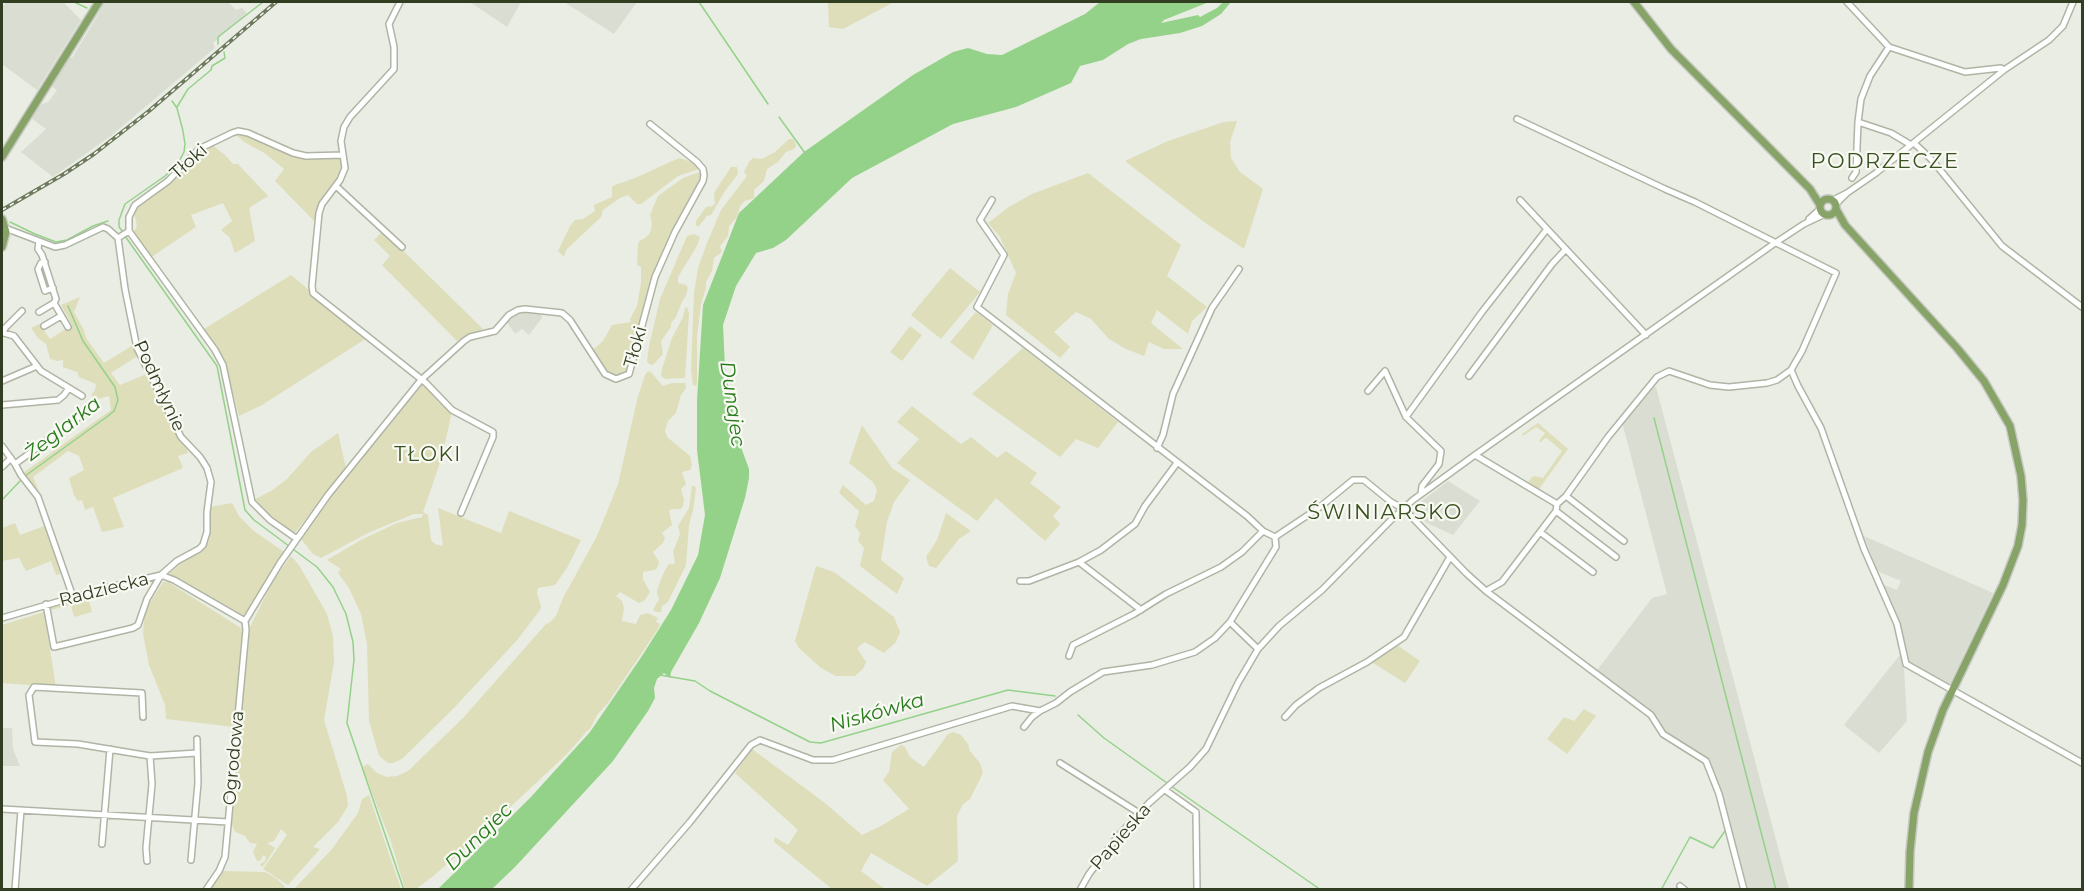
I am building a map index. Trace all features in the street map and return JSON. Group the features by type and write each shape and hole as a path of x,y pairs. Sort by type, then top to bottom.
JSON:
{"main road":[{"path":"2,156 4,146 99,2"},
{"path":"1634,2 1671,49 1828,207 1970,363 1998,403 2010,426 2023,500 2018,546 2003,585 1952,690 1928,752 1912,831 1909,890"},
{"path":"2,219 5,228 2,247"}],"street":[{"path":"400,2 389,24 394,47 394,69 346,122 341,141 345,168 336,186 322,204 319,213 315,241 313,293 421,380 452,410 493,432 493,437 461,513"},
{"path":"1847,2 1889,47 1965,72 2001,68 2004,70"},
{"path":"1421,494 1828,207 1912,144 2004,70 2054,35 2067,19 2073,2"},
{"path":"1852,178 1856,172 1861,99 1870,76 1889,47"},
{"path":"1486,591 1502,582 1646,388 1661,373 1674,372 1710,385 1729,387 1777,380 1791,370 1836,273 1695,202 1517,119"},
{"path":"1858,122 1891,133 1912,144 1932,160 2002,246 2082,307"},
{"name":"Tłoki","path":"245,621 289,550 365,447 421,380 470,337 495,331 509,315 525,309 562,314 570,320 605,374 616,379 629,374 655,278 675,232 703,181 704,174 697,162 650,124"},
{"name":"Tłoki","path":"124,234 135,205 168,182 199,149 232,133 238,131 248,133 293,153 306,156 343,155"},
{"path":"336,186 402,247"},
{"path":"992,200 980,220 1004,255 977,307 1247,516 1263,531 1275,537"},
{"path":"1520,200 1646,335"},
{"path":"5,228 56,247 103,227 124,234 215,350 223,365 252,502 296,541"},
{"path":"1406,417 1482,312 1547,229"},
{"name":"Podmłynie","path":"124,234 125,289 137,348 181,436 200,457 207,468 211,482 207,532 203,545 177,561 161,576"},
{"path":"39,241 38,249 45,262 56,298 54,303 39,312"},
{"path":"1469,376 1552,264 1566,249"},
{"path":"1157,448 1163,435 1173,394 1212,308 1239,269"},
{"path":"54,303 68,327"},
{"path":"22,310 3,333 14,336 44,374 82,396"},
{"path":"44,326 61,316"},
{"path":"2,381 37,366"},
{"path":"1791,370 1821,428 1867,558 1897,624 1906,664 2082,763"},
{"path":"1368,391 1385,371 1406,417 1441,451 1438,464 1422,486 1421,494"},
{"path":"2,405 58,400 69,388"},
{"path":"2,467 94,406"},
{"path":"2,446 38,497 73,597"},
{"path":"1475,456 1556,508 1616,557"},
{"path":"1020,581 1029,581 1079,562 1101,550 1136,524 1145,506 1177,464"},
{"path":"1275,537 1320,507 1353,480 1364,480 1391,502 1404,509 1486,591 1651,715 1663,734 1706,761 1719,794 1744,890"},
{"name":"Papieska","path":"1080,890 1108,848 1139,813 1200,757 1211,742 1238,683 1258,649 1279,626 1322,590 1421,494"},
{"path":"1566,496 1624,541"},
{"path":"1069,656 1072,645 1221,567 1242,552 1263,531"},
{"path":"1540,532 1593,572"},
{"path":"1024,728 1040,711 1103,672 1152,665 1195,652 1215,638 1230,622 1276,547 1275,537"},
{"path":"1285,717 1296,705 1319,688 1366,662 1404,637 1450,557"},
{"path":"1079,562 1141,610"},
{"name":"Radziecka","path":"46,604 54,647 133,628 138,625 147,598 161,576"},
{"name":"Radziecka","path":"2,618 46,604 161,576 174,580 245,621"},
{"name":"Ogrodowa","path":"206,890 225,857 245,621"},
{"path":"1230,622 1258,649"},
{"path":"142,717 142,693 34,687 29,695 35,741 78,744 150,756 197,753"},
{"path":"631,890 666,851 751,745 760,740 813,760 833,760 1012,706 1040,711"},
{"path":"191,860 198,783 196,739"},
{"path":"102,844 110,749"},
{"path":"147,861 146,848 152,784 150,756"},
{"path":"1060,763 1139,813"},
{"path":"1166,789 1196,812 1197,890"},
{"path":"2,809 228,822"},
{"path":"15,890 21,810"}],"shaded area":[{"path":"7,2 63,2 81,20 37,90 2,64 2,7"},
{"path":"104,2 228,2 236,10 242,8 247,13 213,43 215,48 112,135 53,177 21,152 46,129 31,118 39,106 49,101 57,90 51,86 70,57 72,58"},
{"path":"470,2 521,2 507,27"},
{"path":"564,2 637,2 614,34"},
{"path":"828,2 894,2 843,29 829,27"},
{"path":"1100,2 1209,2 1161,23 1198,15 1200,17 1223,2 1231,2 1221,14 1202,26 1128,44 1103,60 1080,66 1071,83 1016,107 953,124 852,178 786,240 773,248 756,253 736,286 723,325 725,368 738,439 749,469 749,478 720,578 699,623 671,672 670,678 664,673 657,679 654,688 655,698 613,761 515,867 492,889 438,889 530,798 590,732 671,610 698,555 705,515 697,450 697,400 703,305 739,213 804,152 913,75 953,52 968,48 987,54 1002,55 1085,14"},
{"path":"1237,121 1230,142 1231,158 1240,172 1263,189 1244,249 1204,222 1125,161 1168,141 1224,122"},
{"path":"239,133 257,138 293,155 340,158 344,162 342,172 320,205 315,222 275,181 284,169 266,154 244,142 237,136"},
{"path":"789,139 793,139 796,146 767,169 764,181 754,190 754,198 745,201 740,206 737,217 729,226 728,236 720,246 722,252 714,258 701,304 697,336 697,385 693,386 691,370 694,293 698,268 707,243 721,210 747,176 744,172 749,162 753,158 762,159 775,152"},
{"path":"211,144 233,164 238,164 268,196 249,208 255,241 235,253 230,238 221,230 232,221 223,203 191,215 196,227 153,256 149,256 133,233 137,226 134,211 171,183 192,158"},
{"path":"679,158 692,162 699,169 678,176 641,204 637,204 628,195 620,198 603,210 601,217 566,250 564,257 558,251 575,220 583,219 595,211 594,205 612,197 612,187"},
{"path":"731,167 737,167 738,174 711,215 696,226 696,221 706,207 715,204 714,193"},
{"path":"700,172 702,176 661,256 628,373 616,377 603,370 593,352 594,349 603,341 612,325 631,322 630,319 637,306 641,283 641,267 637,265 638,244 650,233 652,224 650,215 658,196 683,178"},
{"path":"1088,173 1181,245 1167,276 1207,307 1192,321 1188,334 1157,310 1151,323 1183,349 1164,349 1149,342 1144,356 1109,339 1091,319 1076,312 1054,332 1070,347 1060,358 1006,315 1008,294 1016,273 1000,237 988,223 1009,207 1032,194"},
{"path":"383,231 483,329 457,341 382,265 390,256 374,240"},
{"path":"694,234 700,237 697,246 678,277 678,283 688,288 686,295 671,327 661,341 663,354 653,365 649,364 647,361 649,346 660,299 687,236"},
{"path":"950,268 980,292 941,339 911,315"},
{"path":"291,275 367,338 262,405 239,416 225,363 204,329"},
{"path":"80,297 74,312 86,338 104,363 135,344 139,355 111,373 120,385 149,373 171,424 185,444 188,453 178,456 183,468 113,498 124,527 102,532 93,507 85,510 82,500 78,501 74,495 69,478 84,470 79,456 68,451 33,477 39,491 23,473 111,410 109,396 98,399 91,395 96,384 79,377 77,372 63,367 63,360 50,359 46,344 31,328 39,324 50,339 72,325 61,305"},
{"path":"687,307 689,313 685,378 665,379 661,376 662,369 672,338"},
{"path":"521,311 541,313 542,318 529,335 522,329 515,334 506,321"},
{"path":"976,312 993,325 973,360 950,342"},
{"path":"910,326 922,335 902,361 890,352"},
{"path":"1023,348 1118,422 1098,448 1076,439 1060,457 972,394"},
{"path":"650,371 663,386 685,383 686,388 681,395 676,413 668,421 665,430 667,437 690,456 692,465 690,470 682,472 686,484 681,489 683,506 681,509 669,511 672,525 662,533 665,538 663,543 653,552 659,562 658,566 655,570 643,572 643,579 650,592 644,601 639,603 620,592 616,596 622,601 624,608 622,621 636,624 640,615 648,613 658,618 656,622 660,624 658,629 608,703 597,715 590,729 567,754 432,877 416,889 405,889 391,842 362,767 368,764 377,773 387,777 408,771 463,718 546,624 556,616 563,598 597,536 618,484 638,396 645,375"},
{"path":"421,384 438,402 452,412 441,460 423,512 428,515 431,540 435,544 443,546 438,508 501,533 509,511 581,540 567,568 555,585 538,588 540,610 518,639 454,708 402,759 388,763 379,756 369,721 367,644 361,614 349,588 338,573 341,569 327,560 361,540 397,523 422,517 423,514 414,514 370,532 321,558 313,554 301,539 330,497"},
{"path":"1650,386 1656,387 1789,889 1747,889 1728,814 1707,758 1667,734 1653,715 1591,668 1598,669 1652,598 1667,594 1622,422"},
{"path":"912,406 961,444 971,437 997,458 1006,451 1037,473 1030,483 1061,507 1053,516 1060,524 1045,541 996,498 977,521 897,463 919,439 897,422"},
{"path":"1538,423 1568,449 1539,489 1528,482 1533,476 1543,478 1562,451 1548,439 1539,441 1545,433 1536,427 1523,436 1522,434"},
{"path":"862,425 892,468 910,480 894,502 887,522 881,560 904,578 897,594 860,566 864,548 858,541 860,533 855,526 859,511 839,493 843,485 866,505 874,501 877,490 873,482 849,463"},
{"path":"338,433 346,468 294,534 271,519 253,500 271,491 287,479 311,452"},
{"path":"1448,481 1480,501 1453,535 1429,524 1409,511"},
{"path":"692,486 696,489 689,525 686,565 668,602 662,606 661,612 656,612 653,610 659,599 658,587 669,564 675,562 673,552 680,534 678,526 689,508"},
{"path":"232,503 239,516 254,531 284,552 251,610 242,617 169,574 183,561 198,554 209,541 210,507"},
{"path":"946,513 971,531 959,539 936,568 929,566 926,557 937,540"},
{"path":"15,523 20,535 47,525 64,573 56,575 51,561 26,571 19,558 2,561 2,528"},
{"path":"1864,536 1993,593 1949,685 1909,662 1899,624 1882,584 1897,590 1901,581 1877,571"},
{"path":"291,556 299,565 327,614 333,636 334,662 324,720 348,806 338,822 313,847 320,849 288,885 263,869 287,835 281,829 274,841 267,843 275,848 262,867 260,864 265,861 266,857 263,855 261,860 257,861 253,852 257,844 250,843 245,836 235,832 231,815 242,739 242,706 250,627 274,579"},
{"path":"816,566 834,572 894,617 900,632 896,642 884,653 865,642 857,648 866,662 863,669 855,676 836,676 821,668 799,648 795,641"},
{"path":"163,582 168,582 241,628 234,727 166,719 165,705 149,665 143,634 144,619 149,604"},
{"path":"90,595 92,612 74,617 71,605 51,610 51,605"},
{"path":"44,612 56,687 2,683 2,625"},
{"path":"1397,645 1420,661 1405,683 1370,661"},
{"path":"1903,651 1907,721 1879,753 1844,725"},
{"path":"1584,709 1596,716 1567,754 1547,739 1564,717 1574,721"},
{"path":"2,728 12,728 13,749 20,766 2,766"},
{"path":"953,732 961,735 968,744 970,751 980,763 983,773 970,799 963,804 957,816 958,861 927,886 871,853 861,871 885,889 832,889 774,842 775,837 788,845 798,830 735,773 752,749 825,803 862,835 909,809 883,780 889,772 892,752 901,745 905,747 910,757 924,767 948,734"},
{"path":"369,795 401,889 294,889 332,849 358,813 362,799"},
{"path":"222,871 265,872 285,887 283,890 210,890"}],"waterway":[{"path":"74,2 87,8"},
{"path":"218,44 218,37 263,2"},
{"path":"699,2 768,104"},
{"path":"177,107 188,89 211,70 212,66 225,58 224,52"},
{"path":"123,232 119,227 119,220 125,204 165,176 177,165 184,152 183,131 177,108 172,101"},
{"path":"779,117 805,153"},
{"path":"10,222 56,242 67,240 108,221"},
{"path":"125,236 217,366 245,510 254,520 317,567 333,587 346,614 353,642 354,660 347,723 404,890"},
{"name":"Żeglarka","path":"25,476 108,416 114,411 118,400 115,387 83,341 68,306"},
{"path":"1654,418 1776,890"},
{"name":"Żeglarka","path":"2,500 21,480"},
{"name":"Niskówka","path":"660,675 695,681 710,691 810,742 821,743 1008,690 1055,696"},
{"name":"Niskówka","path":"1078,715 1104,738 1167,783"},
{"name":"Niskówka","path":"1171,786 1321,890"},
{"path":"1661,890 1690,837 1713,848 1725,831"}],"railway":[{"path":"2,210 94,154 149,111 276,2"}],"district":[{"name":"PODRZECZE","path":"1885,162"},
{"name":"TŁOKI","path":"428,455"},
{"name":"ŚWINIARSKO","path":"1385,513"}],"water label":[{"name":"Dunajec","path":"732,404"},
{"name":"Dunajec","path":"479,837"}]}
